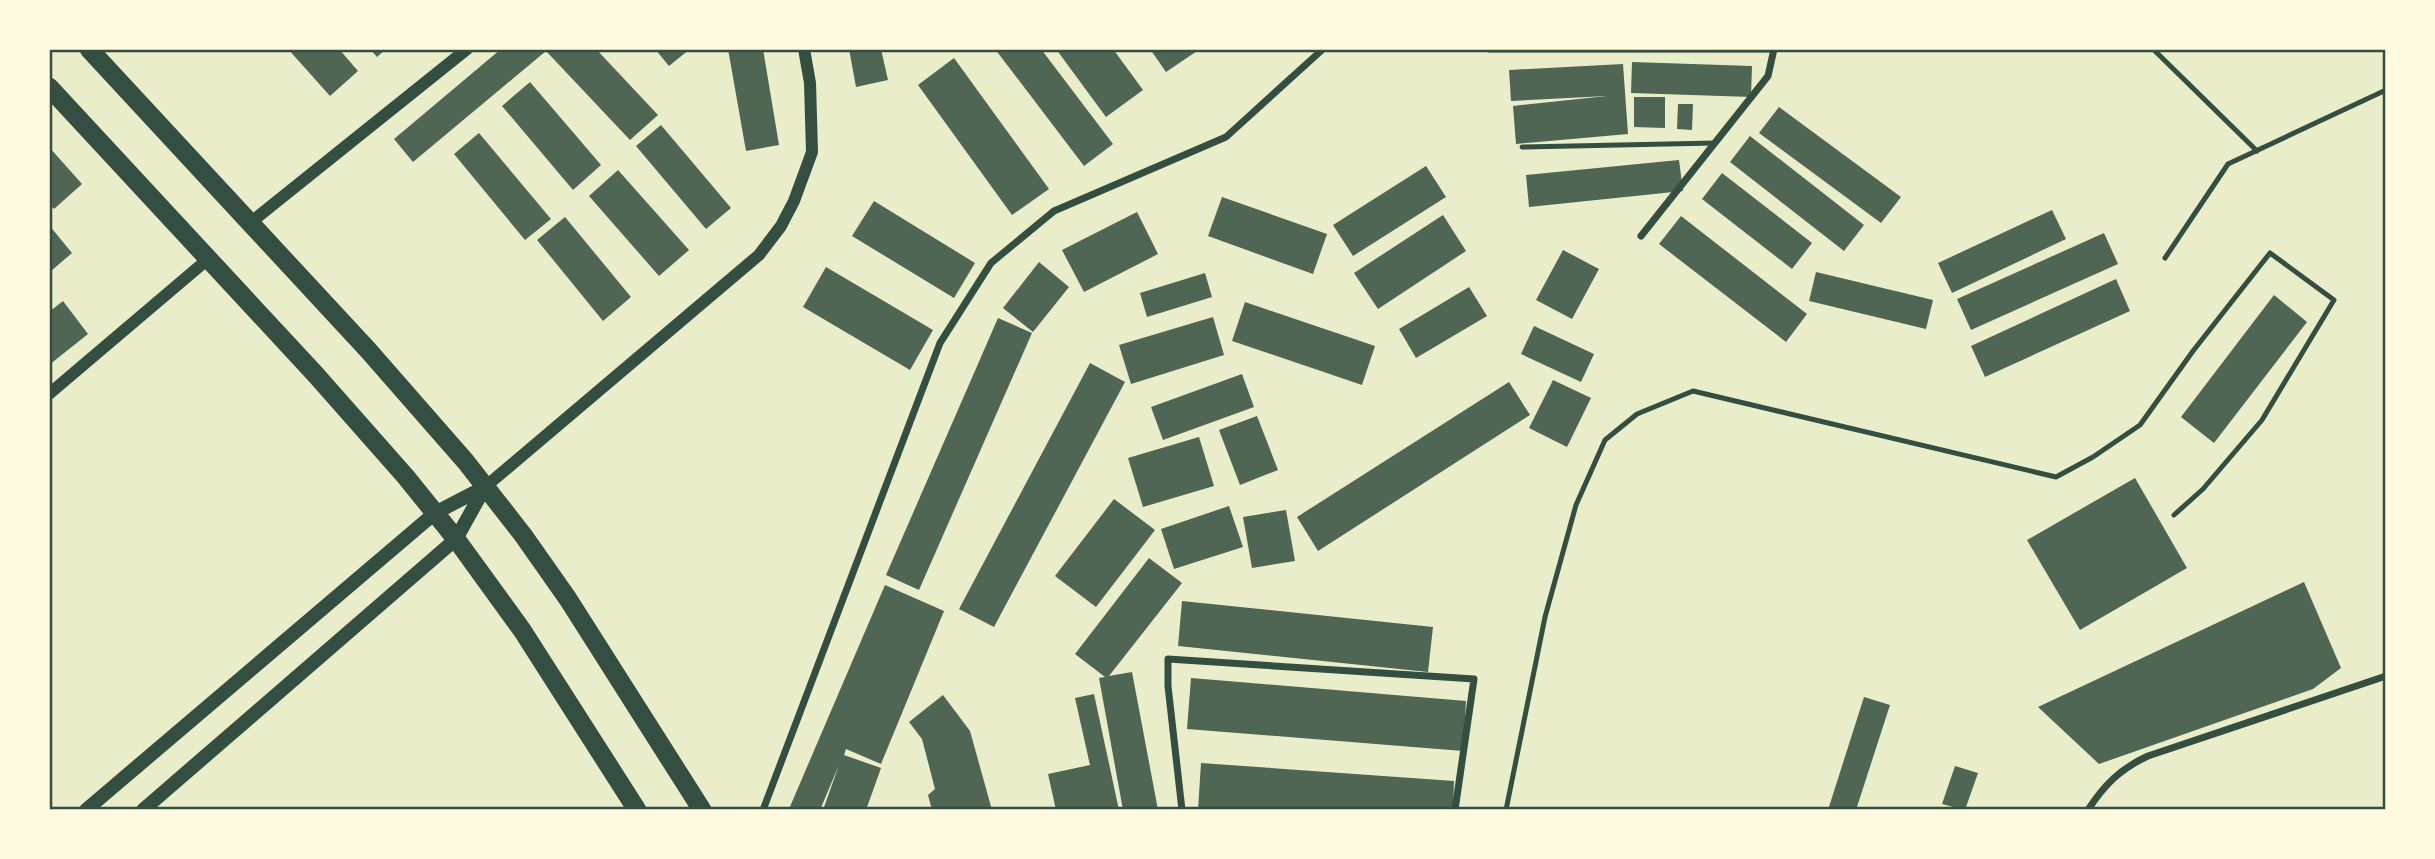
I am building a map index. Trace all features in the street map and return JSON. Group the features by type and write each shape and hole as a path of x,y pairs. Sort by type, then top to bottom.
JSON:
{"highway":[{"path":"89,49 394,378 485,487 583,622 702,810"},
{"path":"49,87 350,412 435,513 522,630 637,810"}],"main road":[{"path":"86,810 435,513 485,487"},
{"path":"143,810 456,539 485,487"}],"street":[{"path":"250,223 467,49"},
{"path":"485,487 759,255 794,201 812,152 810,83 804,49"},
{"path":"1641,236 1768,76 1774,49"},
{"path":"763,810 940,343 990,263 1054,211 1226,137 1324,50"},
{"path":"49,394 208,259"},
{"path":"1182,810 1168,686 1168,659 1474,679 1455,810"},
{"path":"2088,810 2114,776 2130,764 2386,676"}],"lane":[{"path":"1489,50 1774,49"},
{"path":"2154,49 2257,151"},
{"path":"2165,258 2228,164 2386,90"},
{"path":"1522,147 1715,143"},
{"path":"1506,810 1545,617 1576,505 1605,440 1637,414 1693,391 2056,477 2093,457 2140,425 2193,351 2270,253 2334,300 2262,420 2203,489 2174,515"}],"building":[{"path":"288,49 339,49 358,71 330,96"},
{"path":"370,49 386,49 377,57"},
{"path":"501,49 596,49 658,115 630,140 546,51 413,162 394,139"},
{"path":"655,49 690,49 669,66"},
{"path":"728,49 763,49 779,145 746,151"},
{"path":"849,49 881,49 888,80 856,87"},
{"path":"995,49 1041,49 1113,144 1084,166"},
{"path":"1056,49 1113,49 1143,90 1106,117"},
{"path":"1150,49 1200,49 1166,72"},
{"path":"954,58 1049,189 1012,215 918,85"},
{"path":"1632,62 1752,66 1751,97 1631,93"},
{"path":"1623,64 1628,134 1516,144 1513,106 1607,96 1511,101 1509,70"},
{"path":"530,82 601,165 573,190 502,106"},
{"path":"1634,97 1665,97 1665,128 1634,127"},
{"path":"1678,104 1693,104 1692,130 1677,129"},
{"path":"1779,107 1901,197 1881,223 1759,133"},
{"path":"661,125 731,208 706,229 636,146"},
{"path":"479,133 551,219 525,240 454,154"},
{"path":"1750,136 1864,225 1844,251 1730,162"},
{"path":"49,147 82,184 54,209 49,203"},
{"path":"1679,160 1683,191 1529,207 1526,175"},
{"path":"1426,166 1446,197 1353,256 1333,225"},
{"path":"618,170 689,250 659,276 589,196"},
{"path":"1722,173 1812,243 1792,269 1702,199"},
{"path":"1222,197 1327,234 1313,274 1208,236"},
{"path":"874,201 975,263 954,298 852,236"},
{"path":"2052,210 2066,239 1952,293 1938,263"},
{"path":"1137,212 1158,254 1084,292 1062,250"},
{"path":"1443,215 1466,251 1378,309 1354,273"},
{"path":"1681,216 1807,314 1786,342 1659,244"},
{"path":"565,217 631,297 603,321 537,240"},
{"path":"49,225 72,253 51,271 49,269"},
{"path":"2104,233 2118,264 1971,330 1957,299"},
{"path":"1563,250 1599,269 1572,319 1536,300"},
{"path":"1039,262 1069,287 1033,332 1003,308"},
{"path":"826,267 933,330 910,370 803,307"},
{"path":"1816,272 1933,300 1926,329 1809,301"},
{"path":"1205,273 1212,297 1147,317 1140,293"},
{"path":"2116,279 2130,311 1985,377 1971,346"},
{"path":"1469,287 1487,316 1416,358 1399,329"},
{"path":"2274,295 2307,322 2214,443 2181,417"},
{"path":"63,301 88,334 49,365 49,312"},
{"path":"1245,302 1375,346 1362,385 1232,341"},
{"path":"1213,317 1224,355 1131,384 1119,345"},
{"path":"998,318 1032,333 919,590 886,575"},
{"path":"1534,326 1594,354 1581,382 1521,354"},
{"path":"1090,363 1125,382 994,627 959,609"},
{"path":"1242,374 1254,407 1163,440 1151,407"},
{"path":"1553,380 1591,398 1567,447 1529,428"},
{"path":"1509,382 1530,415 1318,551 1297,517"},
{"path":"1257,416 1278,470 1240,485 1219,430"},
{"path":"1199,437 1214,486 1143,507 1128,458"},
{"path":"2135,478 2187,568 2080,630 2027,540"},
{"path":"1114,499 1155,530 1096,607 1055,576"},
{"path":"1229,506 1243,547 1174,569 1161,529"},
{"path":"1286,510 1295,561 1252,568 1243,517"},
{"path":"1149,558 1182,583 1109,676 1132,672 1158,810 1123,810 1099,678 1105,677 1075,654"},
{"path":"2304,582 2341,668 2313,689 2099,764 2038,707"},
{"path":"885,585 944,611 881,764 846,749 844,755 881,768 866,810 823,810 839,765 820,810 791,810 789,809"},
{"path":"1182,601 1433,627 1428,672 1178,646"},
{"path":"1191,678 1466,701 1463,751 1187,729"},
{"path":"1094,694 1119,810 1056,810 1048,774 1090,765 1075,698"},
{"path":"943,695 970,731 992,810 932,810 928,795 935,789 922,739 909,722"},
{"path":"1864,697 1890,705 1856,810 1828,810"},
{"path":"1201,763 1454,781 1453,810 1198,810"},
{"path":"1955,766 1978,773 1965,810 1942,804"}]}
